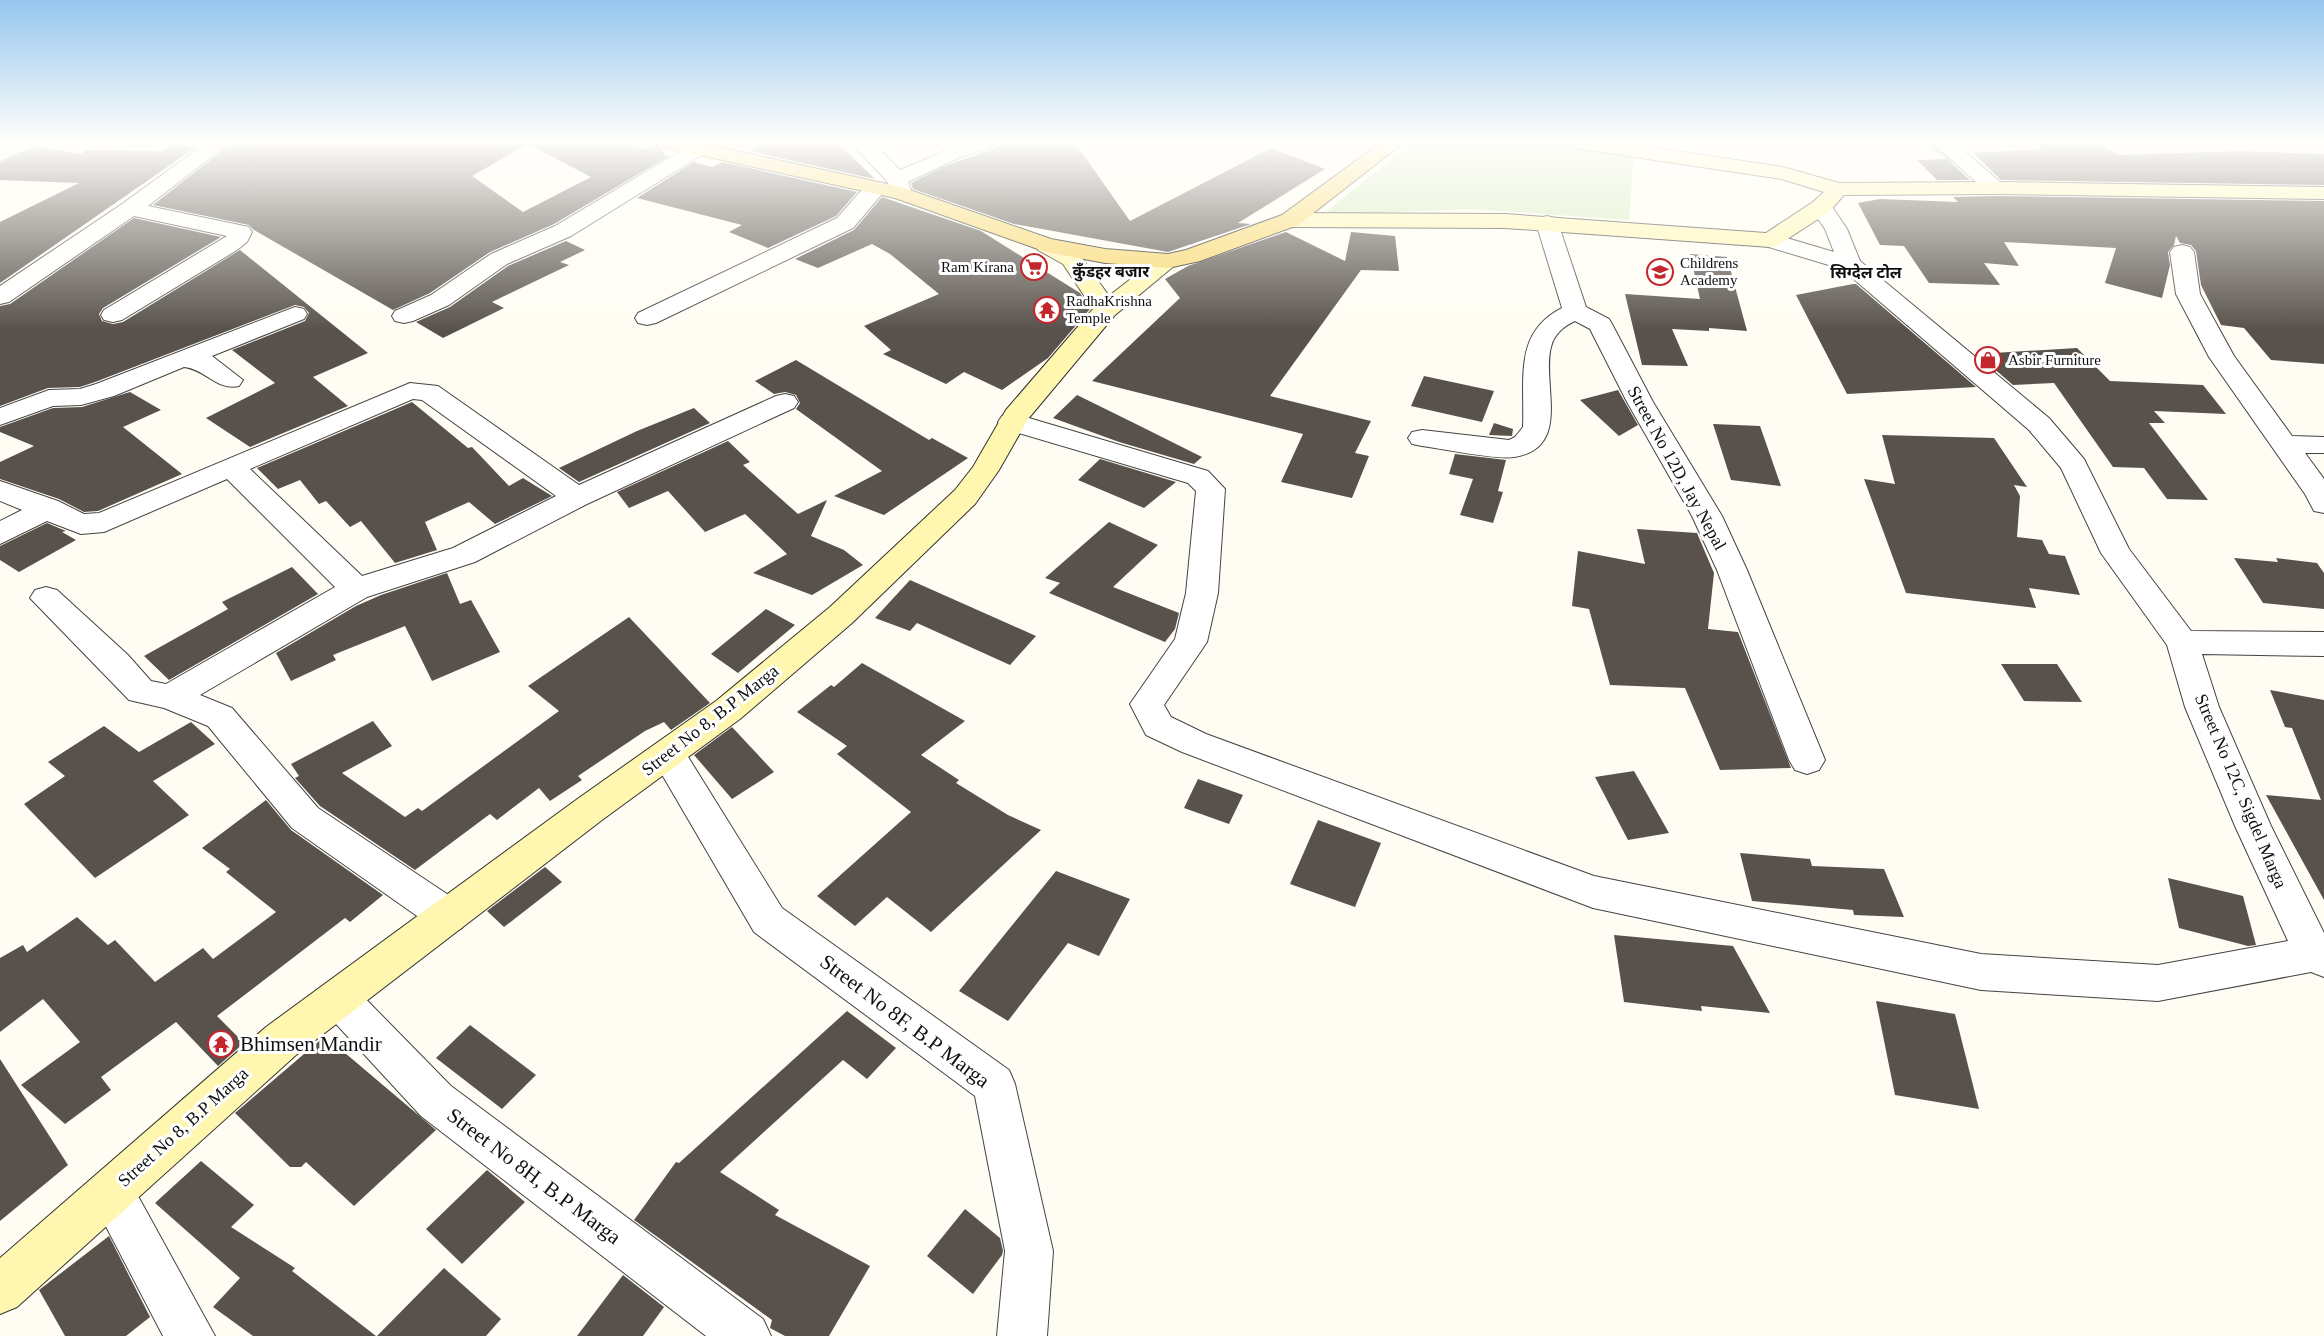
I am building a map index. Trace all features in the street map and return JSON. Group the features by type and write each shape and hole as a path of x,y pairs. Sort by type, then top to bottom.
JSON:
{"main road":[{"path":"941,205 1046,245 1105,256 1168,261"},
{"name":"Street No 8, B.P Marga","path":"1168,261 1192,255 1290,220 1310,205"}],"street":[{"path":"0,297 135,205"},
{"path":"404,316 440,300 499,259 563,231 605,205"},
{"path":"647,318 845,223 868,205"},
{"path":"1290,220 1455,220 1547,223 1770,240 1821,207 1836,230 1850,264"},
{"path":"113,315 229,245 239,237 241,232 130,209"},
{"path":"1422,438 1512,449 1525,443 1537,428 1538,347 1552,323 1575,311 1547,223"},
{"name":"Street No 12C, Sigdel Marga","path":"1770,240 1850,264 2039,424 2074,465 2116,553 2182,642 2202,707 2253,826 2319,957"},
{"path":"1046,245 1071,259 1106,310"},
{"path":"2182,252 2188,294 2222,357 2324,504"},
{"name":"Street No 8, B.P Marga","path":"0,1290 281,1041 728,710 841,615 965,496 986,470 1012,422 1106,310 1168,261"},
{"name":"Street No 12D, Jay Nepal","path":"1575,311 1600,324 1640,402 1707,516 1732,570 1807,760"},
{"path":"0,417 49,398 81,396 105,390 185,360 295,314"},
{"path":"185,360 202,361 230,380"},
{"path":"0,489 81,524 104,522 410,391 421,390 429,392 577,497"},
{"path":"170,697 356,590 464,555 577,497 785,402"},
{"path":"1012,422 1198,477 1211,489 1200,603 1191,642 1147,704 1158,726 1194,743 1593,892 1981,972 2158,983 2319,957"},
{"path":"2284,444 2324,445"},
{"path":"231,467 356,590"},
{"path":"0,534 48,508"},
{"path":"46,598 116,663 141,691 170,697 220,717 305,818 448,916"},
{"path":"2182,642 2324,644"},
{"name":"Street No 8F, B.P Marga","path":"668,754 768,920 994,1084 1029,1251 1022,1336"},
{"name":"Street No 8H, B.P Marga","path":"338,998 436,1101 746,1336"},
{"path":"111,1192 190,1336"}],"green space":[{"path":"1334,205 1630,205 1629,220 1472,209 1331,214 1327,211"}],"building":[{"path":"34,205 112,205 0,283 0,222"},
{"path":"155,205 514,205 523,212 536,205 586,205 554,224 490,252 430,293 393,310 249,225"},
{"path":"666,205 845,205 836,216 768,248 729,232 742,225"},
{"path":"875,205 906,205 981,231 1080,293 1090,309 1048,358 1002,390 964,372 946,384 883,354 891,350 864,326 939,294 890,254 872,244 818,268 795,259 854,230"},
{"path":"960,205 1119,205 1130,221 1160,205 1266,205 1238,223 1251,224 1168,252 1014,224"},
{"path":"1859,205 2324,205 2324,364 2271,360 2244,328 2221,325 2201,285 2196,251 2191,245 2180,243 2176,236 2174,245 2168,252 2170,265 2162,298 2105,283 2116,248 2004,242 2019,266 1984,263 2000,285 1929,283 1904,246 1880,245"},
{"path":"134,218 221,237 103,308 99,314 102,321 113,324 123,322 240,250 368,353 313,377 348,406 250,447 206,418 275,383 232,350 305,321 309,313 304,307 295,305 95,382 80,387 48,388 0,406 0,306 10,304"},
{"path":"1286,232 1345,261 1351,232 1395,236 1399,271 1361,270 1270,396 1371,421 1355,453 1369,456 1352,498 1281,482 1303,434 1092,381 1180,298 1165,279 1188,266"},
{"path":"566,241 585,250 560,262 569,265 492,302 504,308 443,338 416,322 450,307 508,266"},
{"path":"1690,254 1727,257 1747,331 1709,328 1709,331 1672,329 1688,366 1642,365 1625,294 1700,299"},
{"path":"1856,284 1976,387 1847,394 1796,295"},
{"path":"2077,348 2110,381 2203,385 2226,414 2154,411 2165,423 2149,423 2208,500 2167,499 2144,468 2113,467 2054,383 2013,385 1977,354"},
{"path":"796,360 929,440 932,438 968,458 884,515 834,496 882,471 796,409 800,403 796,395 785,392 774,394 755,381"},
{"path":"1424,376 1494,391 1482,422 1411,406"},
{"path":"1618,390 1638,425 1619,436 1580,400"},
{"path":"130,392 161,410 123,427 182,474 98,511 84,512 59,499 0,479 0,462 34,446 0,432 0,427 53,408 82,407"},
{"path":"1077,395 1202,457 1194,464 1119,442 1053,418"},
{"path":"412,402 468,448 472,447 509,486 523,478 552,496 495,524 469,502 425,522 437,550 395,563 361,521 350,527 326,501 319,504 300,480 278,489 257,468"},
{"path":"694,408 710,423 579,482 559,468 637,431"},
{"path":"1494,423 1513,429 1512,436 1489,435"},
{"path":"1713,424 1760,426 1781,486 1731,480"},
{"path":"1882,435 1994,438 2027,487 2014,485 2020,496 2017,537 2042,540 2049,554 2065,556 2080,595 2029,588 2036,608 1906,593 1864,479 1895,484"},
{"path":"728,441 750,462 743,465 798,514 827,500 811,536 844,550 863,565 812,595 753,573 787,554 745,514 705,532 668,491 629,508 617,492"},
{"path":"1455,454 1506,460 1498,491 1503,492 1493,523 1460,515 1473,479 1449,474"},
{"path":"1100,459 1176,482 1144,508 1078,480"},
{"path":"1109,522 1158,545 1113,587 1179,613 1175,629 1165,642 1049,593 1060,583 1045,578"},
{"path":"47,523 66,531 62,532 76,540 19,572 0,560 0,546"},
{"path":"1637,529 1697,533 1714,573 1708,629 1738,632 1791,768 1720,770 1685,688 1610,685 1589,609 1572,606 1578,551 1645,564"},
{"path":"2234,558 2278,562 2276,558 2317,563 2324,573 2324,609 2263,603"},
{"path":"292,567 318,594 169,680 144,656 228,609 222,602"},
{"path":"447,573 460,604 471,600 500,652 432,681 405,626 333,655 336,660 291,681 276,653 356,606 381,595"},
{"path":"910,580 1036,636 1010,665 917,623 910,631 875,618"},
{"path":"766,609 795,625 738,673 711,654"},
{"path":"629,617 710,703 671,730 664,722 645,731 578,776 582,780 550,801 539,788 497,820 490,814 415,870 320,806 295,778 299,776 291,764 373,721 392,746 342,773 405,817 418,808 422,811 559,711 528,686"},
{"path":"862,663 965,721 921,755 959,780 956,783 1008,815 1041,830 931,932 887,897 855,926 817,896 911,812 837,754 847,746 797,712 831,685 834,687"},
{"path":"2001,664 2057,664 2082,702 2024,701"},
{"path":"2270,690 2324,700 2324,900 2266,795 2321,800 2292,728 2285,727"},
{"path":"191,722 215,744 153,781 189,815 95,878 24,804 65,776 48,762 104,726 139,752"},
{"path":"732,727 774,772 732,799 694,755"},
{"path":"1634,771 1669,833 1628,840 1595,777"},
{"path":"1198,779 1243,795 1229,824 1184,808"},
{"path":"266,800 291,830 383,895 350,922 345,918 217,1016 244,1043 218,1066 176,1022 101,1077 111,1090 65,1124 21,1085 80,1042 43,999 0,1032 0,958 23,945 27,952 77,917 108,945 115,940 155,982 203,948 213,959 276,912 226,872 230,869 202,848"},
{"path":"1318,820 1381,843 1355,907 1290,884"},
{"path":"1740,853 1810,859 1812,866 1884,869 1904,917 1854,915 1853,910 1752,901"},
{"path":"545,867 562,882 504,927 487,911"},
{"path":"1056,871 1130,899 1099,956 1068,943 1008,1021 959,991"},
{"path":"2168,878 2243,896 2256,945 2248,946 2179,928"},
{"path":"1614,935 1733,946 1770,1013 1701,1006 1702,1011 1624,1002"},
{"path":"1876,1001 1955,1014 1979,1109 1895,1095"},
{"path":"847,1011 896,1048 867,1079 843,1060 720,1172 779,1210 775,1215 870,1266 829,1336 785,1336 770,1328 772,1320 634,1220 676,1162 679,1163"},
{"path":"470,1025 536,1075 502,1109 436,1058"},
{"path":"325,1036 436,1130 354,1206 306,1162 301,1167 290,1167 235,1113"},
{"path":"0,1059 68,1165 0,1221"},
{"path":"201,1161 254,1205 231,1227 295,1268 292,1271 376,1336 253,1336 213,1307 240,1278 155,1203"},
{"path":"487,1170 525,1202 462,1264 426,1229"},
{"path":"965,1209 1000,1238 1003,1251 973,1294 927,1256"},
{"path":"109,1236 150,1317 126,1336 65,1336 39,1290"},
{"path":"444,1268 501,1319 486,1336 377,1336"},
{"path":"623,1275 664,1307 643,1336 577,1336"}],"place":[{"name":"Ram Kirana","path":"1034,267"},
{"name":"Childrens Academy","path":"1660,272"},
{"name":"RadhaKrishna Temple","path":"1047,310"},
{"name":"Asbir Furniture","path":"1988,360"},
{"name":"Bhimsen Mandir","path":"221,1044"}],"district":[{"name":"कुँडहर बजार","path":"1111,271"},
{"name":"सिग्देल टोल","path":"1866,272"}]}
